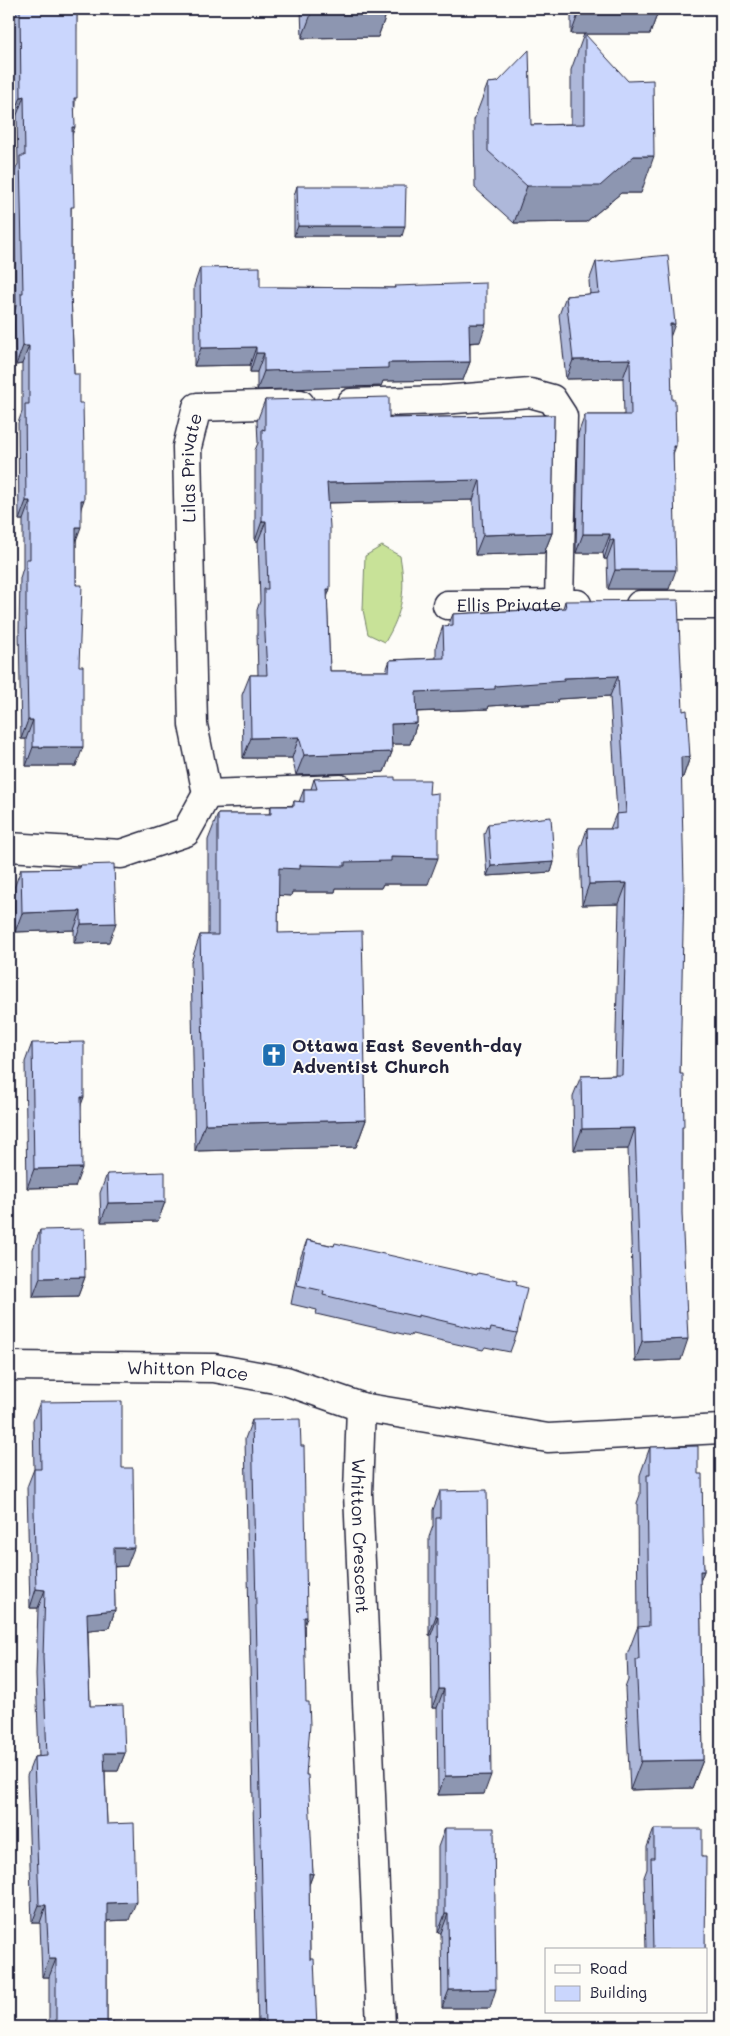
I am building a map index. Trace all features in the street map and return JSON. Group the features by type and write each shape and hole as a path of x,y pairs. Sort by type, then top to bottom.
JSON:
{"street":[{"name":"Lilas Private","path":"207,794 193,725 191,669 187,447 197,406 442,400 530,394 552,398 563,416 559,604"},
{"name":"Ellis Private","path":"447,605 721,606"},
{"path":"9,847 121,854 186,832 207,794 367,789"},
{"name":"Whitton Place","path":"9,1366 214,1368 286,1381 361,1407"},
{"path":"361,1407 548,1438 721,1429"},
{"name":"Whitton Crescent","path":"361,1407 358,1493 381,2027"}],"green space":[{"path":"382,546 400,556 403,580 402,600 399,611 385,642 368,634 363,610 365,556"}],"building":[{"path":"20,9 77,9 77,98 74,98 75,127 72,127 74,207 71,207 71,293 74,374 79,374 79,403 83,403 84,500 81,500 81,527 76,527 76,585 82,585 79,666 83,666 83,747 33,747 33,720 28,720 26,559 30,559 30,501 26,501 25,404 29,404 29,346 23,346 21,293 23,293 20,156 25,156 24,96 21,97"},
{"path":"585,34 628,81 653,80 654,156 634,156 600,186 527,186 488,151 488,83 498,82 529,50 531,125 585,124"},
{"path":"297,186 406,186 405,226 298,226"},
{"path":"668,255 675,324 670,324 672,400 675,400 676,446 673,446 676,570 615,570 614,540 610,540 610,534 583,534 585,415 631,415 630,359 573,360 566,296 599,293 596,262"},
{"path":"260,267 260,287 395,288 395,286 486,283 486,324 469,324 470,362 388,363 388,368 264,371 264,353 256,353 256,347 201,348 200,268"},
{"path":"389,397 389,418 554,415 552,533 483,535 480,480 327,483 330,527 330,589 327,589 330,671 389,671 390,660 444,658 443,626 453,625 453,614 566,608 565,601 678,600 683,711 687,710 690,757 681,757 684,884 680,1074 683,1074 682,1213 688,1339 642,1341 635,1128 582,1129 581,1076 622,1075 627,883 589,884 587,829 616,829 616,814 626,813 618,676 564,678 564,681 495,686 495,689 416,692 417,723 391,724 392,752 304,755 299,737 251,738 250,675 267,675 264,614 264,589 268,589 266,521 262,521 262,429 265,430 265,400"},
{"path":"395,777 395,780 430,780 429,794 438,793 438,858 391,857 391,861 345,862 345,866 300,865 300,869 279,868 278,933 362,931 366,1120 205,1124 200,935 218,935 218,814 271,814 271,806 294,806 294,801 304,802 304,789 317,789 314,779"},
{"path":"551,817 554,862 491,866 488,824"},
{"path":"114,864 116,923 81,924 81,911 22,913 21,869 80,868 80,865"},
{"path":"84,1042 84,1097 81,1097 82,1168 34,1169 32,1043"},
{"path":"165,1172 165,1202 108,1203 107,1174"},
{"path":"84,1229 85,1277 40,1278 40,1230"},
{"path":"307,1240 334,1246 335,1243 477,1275 478,1273 517,1281 516,1285 527,1288 517,1333 491,1328 490,1332 418,1315 418,1317 323,1295 324,1291 297,1285"},
{"path":"122,1401 122,1468 133,1468 134,1548 114,1548 115,1610 87,1613 90,1706 123,1705 125,1753 104,1753 107,1824 134,1823 136,1902 107,1903 107,2022 114,2022 114,2027 56,2027 56,1959 49,1959 46,1905 39,1905 34,1757 47,1756 43,1657 45,1590 36,1589 34,1510 34,1469 41,1469 40,1402"},
{"path":"300,1419 301,1446 304,1446 307,1617 304,1617 306,1702 309,1702 310,1725 306,1775 308,1775 313,1874 309,1873 310,1959 314,1959 317,2027 265,2027 252,1420"},
{"path":"698,1446 698,1474 702,1474 704,1571 700,1571 703,1760 641,1761 636,1660 639,1660 638,1627 649,1626 647,1475 650,1475 650,1447"},
{"path":"487,1490 491,1775 445,1776 444,1689 439,1689 438,1616 436,1616 436,1518 440,1518 440,1491"},
{"path":"445,1828 494,1828 496,1989 449,1990 448,1914 445,1914"},
{"path":"654,1829 702,1829 702,1857 706,1857 705,1948 653,1948 651,1858 654,1858"}],"place":[{"name":"Ottawa East Seventh-day Adventist Church","path":"274,1055"}]}
